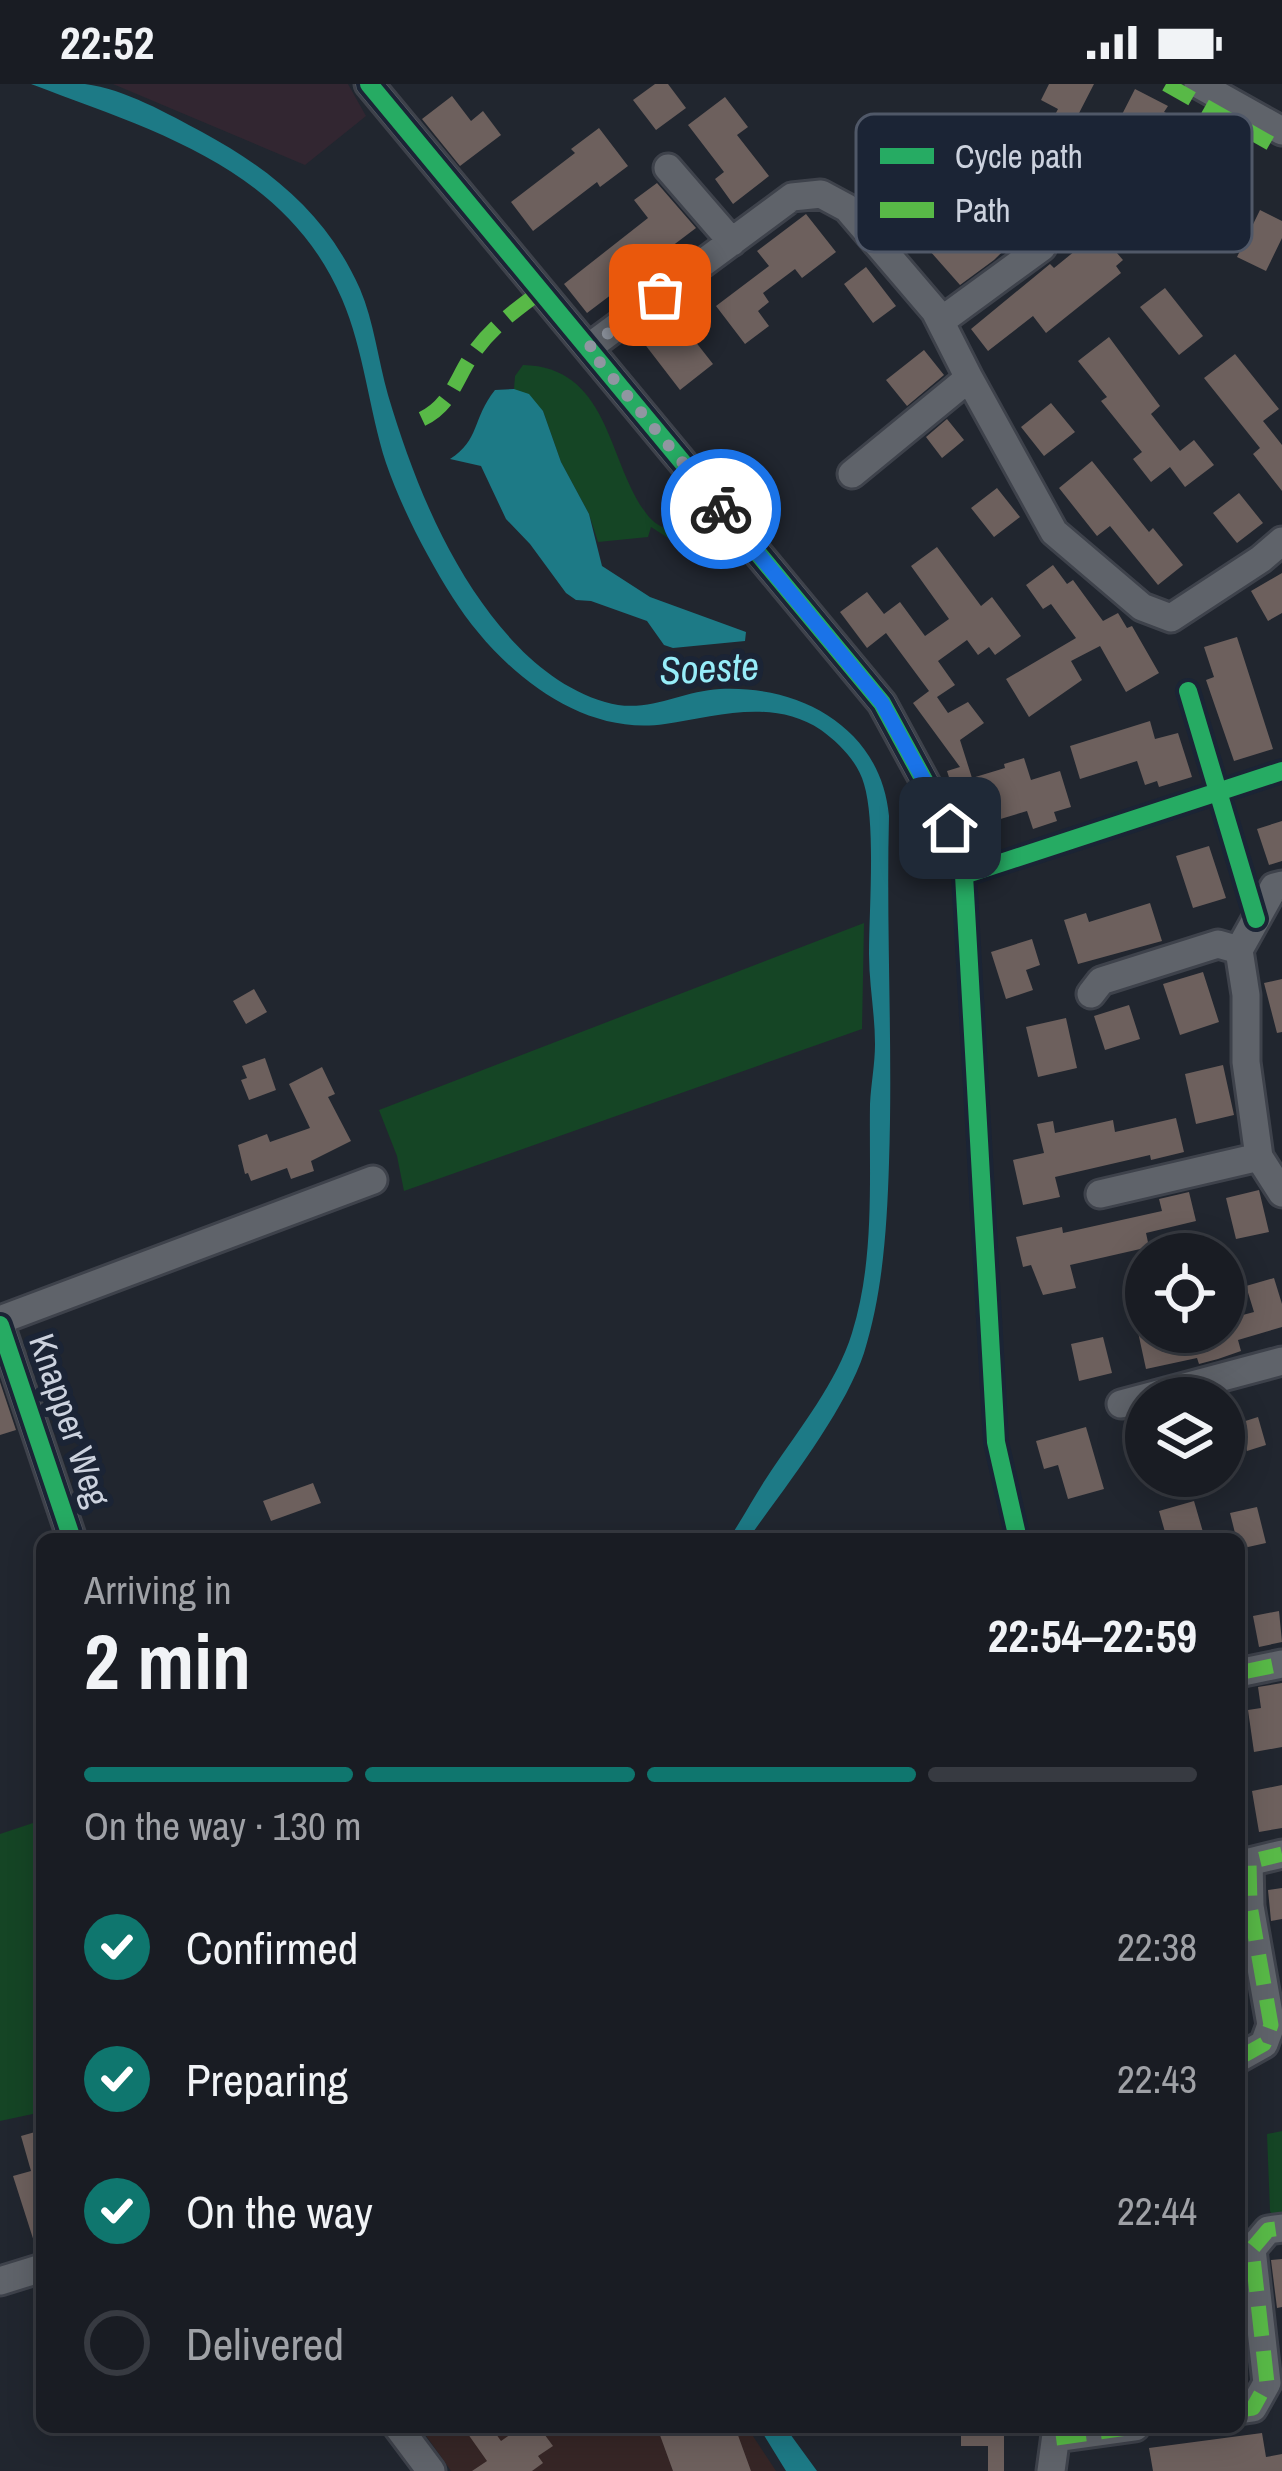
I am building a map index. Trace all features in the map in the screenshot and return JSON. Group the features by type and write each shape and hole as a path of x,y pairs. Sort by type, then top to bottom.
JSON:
{"street":[{"path":"369,84 882,703 950,828"},
{"path":"1198,84 1252,114"},
{"path":"1252,114 1282,131"},
{"path":"668,168 732,242"},
{"path":"588,348 792,197 821,194 848,208 856,218"},
{"path":"884,252 940,321 1054,532 1142,607 1171,618 1282,541"},
{"path":"940,321 1036,252"},
{"path":"852,474 969,378"},
{"path":"1282,885 1274,887 1239,950 1246,995 1246,1062 1259,1157 1282,1193"},
{"path":"1091,994 1102,981 1218,944 1239,950"},
{"path":"1100,1194 1259,1157"},
{"path":"0,1322 373,1180"},
{"name":"Knapper Weg","path":"0,1322 70,1533"},
{"path":"1121,1404 1282,1361"},
{"path":"1245,1672 1282,1664"},
{"path":"1245,2055 1264,2044 1271,2025 1250,1906 1249,1862 1282,1854"},
{"path":"1245,2409 1253,2408 1267,2384 1252,2249 1268,2230 1282,2228"},
{"path":"0,2282 36,2270"},
{"path":"402,2433 431,2471"},
{"path":"1052,2471 1057,2433"}],"shaded area":[{"path":"113,84 348,84 366,116 305,165"},
{"path":"424,2433 751,2433 776,2471 451,2471"}],"green space":[{"path":"523,365 552,370 574,382 604,423 649,517 708,545 707,555 684,548 651,527 648,537 598,542 543,411 514,389 515,376"},
{"path":"864,923 862,1029 404,1191 397,1156 379,1110"},
{"path":"36,1822 36,2113 0,2121 0,1834"},
{"path":"1282,2131 1282,2222 1270,2211 1267,2134"}],"water":[{"path":"31,84 85,84 146,103 252,162 314,217 360,289 397,424 443,538 491,615 541,668 588,696 620,705 720,689 780,695 807,704 854,737 883,785 889,816 890,1120 880,1283 864,1353 843,1400 752,1533 733,1533 837,1369 852,1333 864,1277 875,1044 869,965 870,821 861,776 828,735 784,714 744,712 665,724 601,720 571,708 516,672 471,624 416,532 386,463 342,299 317,254 287,216 251,185 211,160"},
{"path":"495,390 529,394 543,411 561,462 589,514 602,566 650,597 746,632 745,641 673,648 664,645 647,621 566,593 506,519 481,466 450,459 466,444"},
{"path":"763,2433 789,2433 817,2471 786,2471"}],"building":[{"path":"655,84 668,84 686,108 656,130 633,100"},
{"path":"1049,84 1094,84 1079,114 1055,114 1058,109 1041,100"},
{"path":"1135,89 1168,106 1164,112 1168,114 1122,114"},
{"path":"452,96 471,121 483,111 501,135 460,166 422,119"},
{"path":"725,97 748,127 737,135 769,176 733,204 715,179 724,172 688,125"},
{"path":"599,128 628,166 600,187 597,182 533,231 511,202 575,153 571,149"},
{"path":"657,183 696,228 655,259 660,265 636,284 632,279 587,313 564,284 648,218 634,200"},
{"path":"1260,210 1282,221 1282,238 1266,271 1237,257 1239,252 1252,252 1252,226"},
{"path":"806,214 836,252 802,278 795,269 763,293 769,302 758,311 769,326 745,344 716,306 769,266 757,251"},
{"path":"931,252 1002,252 994,260 960,285"},
{"path":"1074,252 1116,252 1123,260 1116,266 1121,273 1046,333 1033,316 988,351 971,329 1050,264 1054,268"},
{"path":"866,267 896,306 873,323 844,284"},
{"path":"1165,288 1203,336 1179,355 1140,307"},
{"path":"673,313 713,364 680,390 640,338"},
{"path":"1109,337 1160,406 1151,414 1180,451 1194,440 1214,465 1185,487 1170,467 1151,482 1133,459 1142,452 1101,401 1107,397 1078,361"},
{"path":"924,350 944,375 907,406 886,380"},
{"path":"1235,354 1279,409 1263,421 1282,445 1282,491 1253,454 1260,448 1204,378"},
{"path":"1051,403 1075,432 1044,456 1021,427"},
{"path":"947,419 964,440 942,458 926,437"},
{"path":"1092,461 1149,532 1153,528 1183,565 1158,585 1110,526 1097,536 1059,488"},
{"path":"997,488 1020,517 994,537 971,508"},
{"path":"1239,493 1263,523 1237,543 1213,513"},
{"path":"937,547 981,606 992,597 1021,636 995,655 989,647 978,655 967,640 938,661 955,685 937,697 948,713 968,702 984,723 960,740 972,778 1024,758 1031,780 1060,771 1071,807 1054,812 1057,821 1033,829 1027,811 974,827 964,794 955,796 947,771 960,767 913,703 929,691 886,633 867,648 840,612 867,592 884,614 900,602 925,636 949,619 911,566"},
{"path":"1053,565 1067,584 1073,580 1103,621 1118,613 1127,628 1132,626 1159,673 1126,692 1100,646 1071,661 1082,680 1029,717 1006,679 1076,638 1051,604 1043,609 1026,585"},
{"path":"1282,573 1282,613 1268,621 1251,591"},
{"path":"1237,637 1273,749 1234,761 1206,680 1214,677 1204,647"},
{"path":"1150,721 1155,739 1178,733 1192,777 1159,787 1157,781 1145,785 1137,761 1080,779 1070,746"},
{"path":"1282,821 1282,861 1269,865 1257,829"},
{"path":"1209,846 1226,898 1193,908 1176,856"},
{"path":"1150,903 1162,941 1078,964 1064,920 1086,913 1089,922"},
{"path":"1032,939 1040,965 1026,970 1033,990 1006,999 991,952"},
{"path":"1203,972 1219,1022 1180,1035 1163,984"},
{"path":"1282,979 1282,1032 1277,1033 1264,983"},
{"path":"254,989 267,1012 246,1024 233,1001"},
{"path":"1129,1005 1140,1039 1105,1050 1094,1016"},
{"path":"1066,1018 1077,1068 1038,1077 1026,1027"},
{"path":"265,1058 276,1090 249,1100 241,1080 247,1078 242,1066"},
{"path":"1223,1065 1234,1115 1196,1124 1185,1074"},
{"path":"322,1067 335,1094 328,1097 351,1141 311,1161 314,1171 291,1179 287,1168 251,1181 238,1145 267,1134 270,1142 310,1128 289,1084"},
{"path":"1176,1118 1184,1152 1055,1177 1060,1197 1023,1205 1013,1160 1044,1153 1037,1124 1053,1121 1055,1133 1113,1120 1115,1132"},
{"path":"1259,1190 1269,1232 1245,1237 1245,1233 1235,1233 1226,1198"},
{"path":"1189,1192 1196,1221 1125,1233 1125,1252 1070,1265 1076,1288 1043,1295 1031,1265 1023,1267 1016,1237 1062,1227 1063,1233 1162,1211 1159,1199"},
{"path":"1274,1278 1282,1304 1282,1327 1245,1338 1245,1314 1254,1312 1246,1286"},
{"path":"1103,1337 1112,1373 1079,1381 1071,1344"},
{"path":"1143,1353 1235,1353 1199,1364 1197,1358 1146,1369"},
{"path":"0,1382 16,1430 0,1435"},
{"path":"1258,1417 1266,1445 1247,1451 1245,1421"},
{"path":"1086,1427 1104,1489 1068,1499 1058,1465 1044,1469 1036,1441"},
{"path":"313,1483 321,1503 271,1521 263,1501"},
{"path":"1194,1501 1203,1533 1165,1533 1159,1511"},
{"path":"1257,1507 1266,1543 1245,1548 1245,1533 1235,1533 1230,1513"},
{"path":"1279,1611 1282,1642 1259,1647 1253,1616"},
{"path":"1282,1683 1282,1747 1254,1752 1248,1710 1261,1708 1258,1687"},
{"path":"1282,1785 1282,1828 1259,1832 1252,1791"},
{"path":"1282,1888 1282,1919 1271,1921 1268,1890"},
{"path":"36,2132 36,2248 13,2176 31,2171 21,2136"},
{"path":"1282,2259 1282,2307 1277,2308 1271,2260"},
{"path":"467,2433 495,2433 501,2441 512,2433 543,2433 553,2446 538,2456 543,2463 532,2471 472,2471 487,2461"},
{"path":"659,2433 737,2433 751,2471 673,2471"},
{"path":"961,2433 1004,2433 1004,2471 988,2471 988,2446 961,2446"},
{"path":"1262,2433 1266,2457 1282,2454 1282,2471 1153,2471 1149,2448"}],"marked path":[{"path":"1166,84 1219,114"},
{"path":"1252,133 1282,150"},
{"path":"422,419 447,398 490,334 541,291"},
{"path":"1245,1672 1282,1664"},
{"path":"1245,2055 1264,2044 1271,2025 1250,1906 1249,1862 1282,1854"},
{"path":"1245,2409 1253,2408 1267,2383 1252,2249 1268,2230 1282,2228"},
{"path":"1056,2438 1092,2433"}],"cycle path":[{"path":"369,84 882,703 950,828 964,875 1282,771"},
{"path":"1188,691 1256,919"},
{"path":"964,875 996,1442 1017,1533"},
{"path":"0,1325 70,1533"}],"way so far":[{"path":"660,295 588,348 721,509"}],"route":[{"path":"721,509 882,703 950,828"}],"water label":[{"name":"Soeste","path":"709,668"}]}
